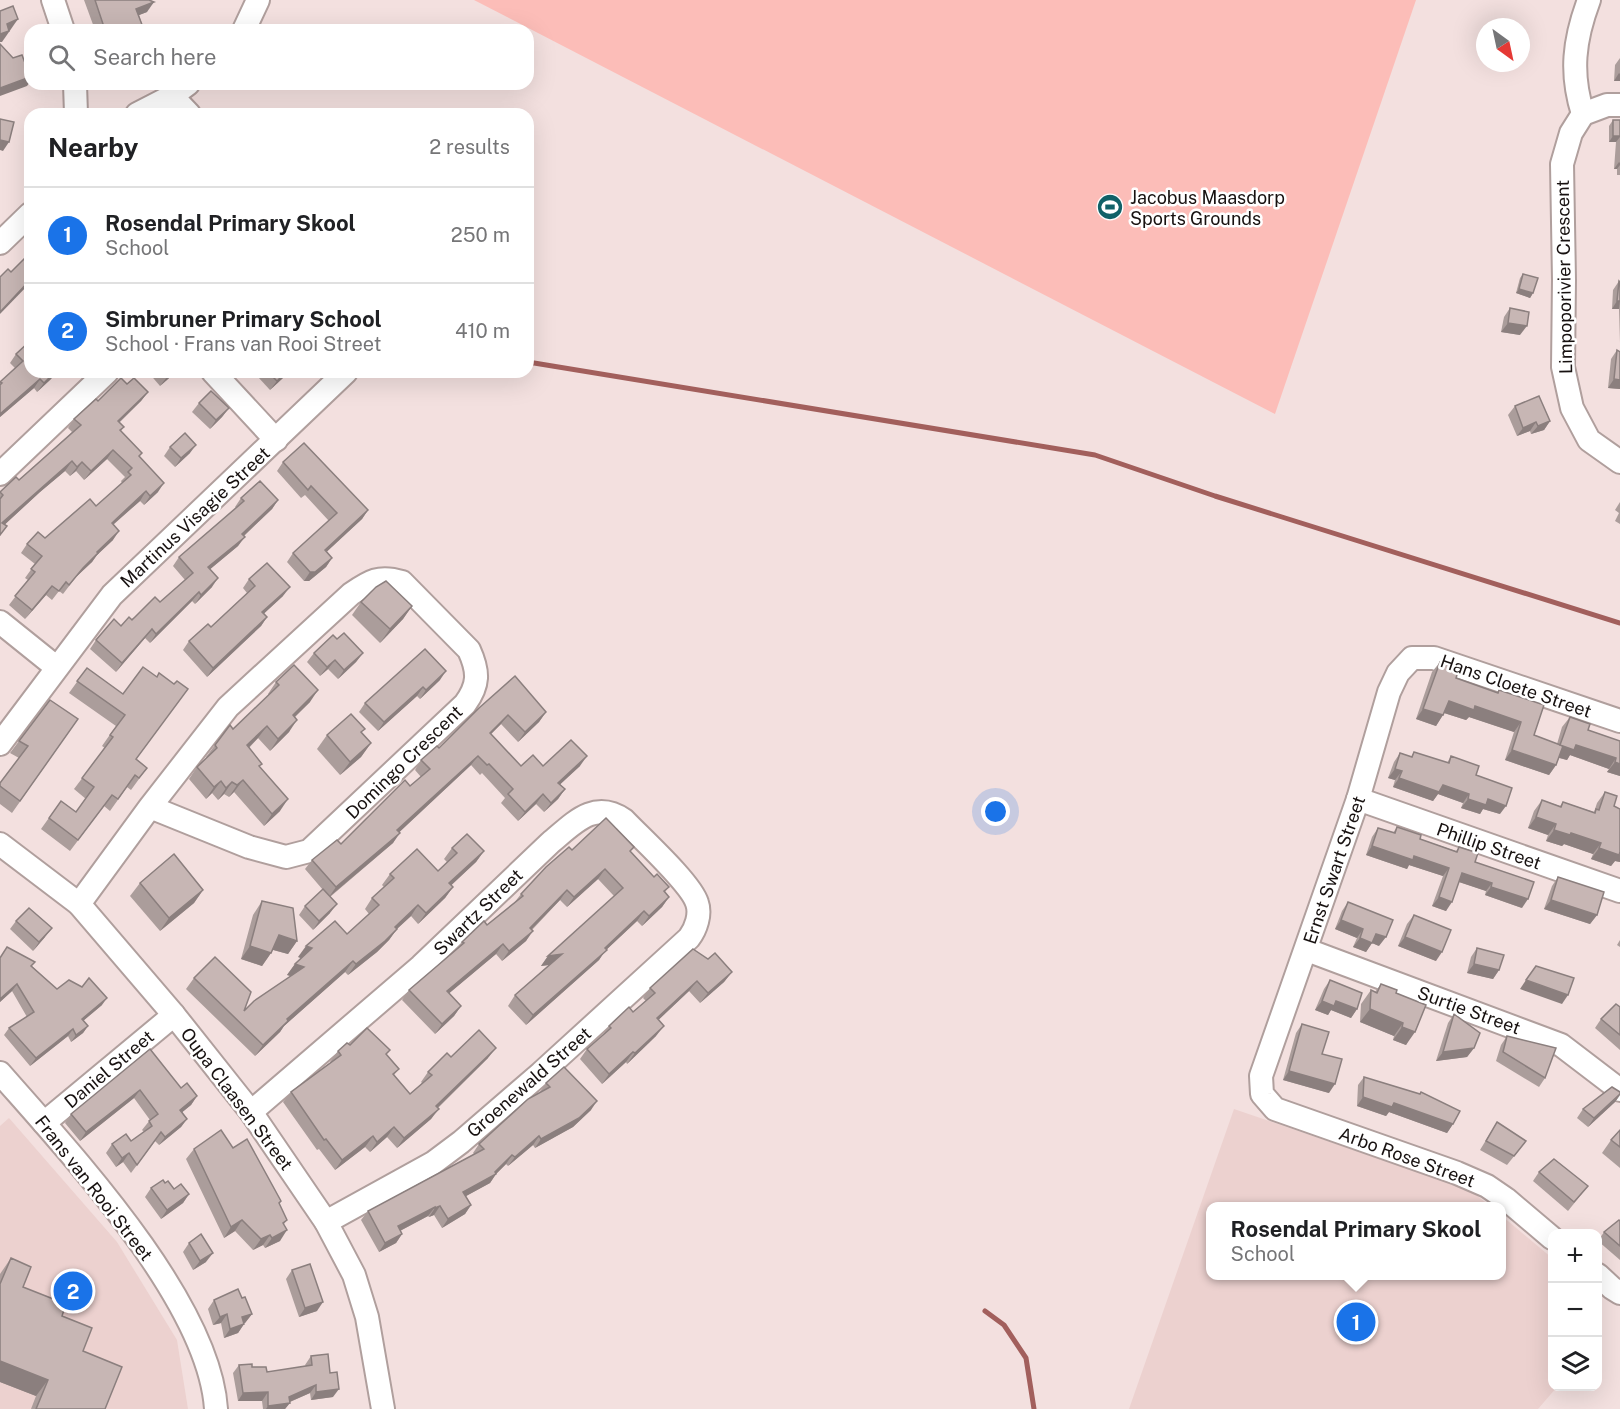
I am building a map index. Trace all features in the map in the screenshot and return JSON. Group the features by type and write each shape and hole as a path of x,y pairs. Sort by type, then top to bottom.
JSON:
{"street":[{"path":"53,0 61,24"},
{"path":"247,24 258,0"},
{"path":"1589,0 1581,20 1574,65 1576,90 1583,114 1607,105 1620,105"},
{"path":"75,90 76,108"},
{"path":"148,108 180,90 187,108"},
{"name":"Limpoporivier Crescent","path":"1583,114 1571,133 1562,164 1563,367 1572,408 1589,440 1620,462"},
{"path":"0,243 24,220"},
{"path":"0,474 101,378"},
{"name":"Martinus Visagie Street","path":"0,744 112,595 276,440 219,378"},
{"path":"276,440 340,378"},
{"name":"Domingo Crescent","path":"78,904 150,807 228,707 351,594 365,584 388,578 402,582 469,650 476,665 475,688 465,704 309,851 286,857 249,847 150,807"},
{"path":"0,622 56,667"},
{"name":"Hans Cloete Street","path":"1412,658 1434,658 1620,722"},
{"name":"Ernst Swart Street","path":"1261,1086 1261,1076 1358,799 1389,692 1398,673 1412,658"},
{"name":"Phillip Street","path":"1358,799 1620,891"},
{"name":"Swartz Street","path":"251,1112 421,966 550,843 590,813 600,811 614,813 624,820 685,884 698,908"},
{"name":"Oupa Claasen Street","path":"0,844 78,904 174,1015 251,1112 326,1222 354,1275 367,1317 383,1409"},
{"name":"Groenewald Street","path":"326,1222 433,1162 461,1142 541,1073 689,938 695,930 698,908"},
{"name":"Surtie Street","path":"1306,950 1561,1045 1620,1090"},
{"name":"Daniel Street","path":"44,1123 174,1015"},
{"name":"Frans van Rooi Street","path":"0,1073 110,1202 156,1266 194,1332 206,1363 216,1409"},
{"name":"Arbo Rose Street","path":"1261,1086 1262,1094 1275,1109 1457,1173 1487,1186 1548,1235"},
{"path":"1602,1279 1620,1293"}],"shaded area":[{"name":"Jacobus Maasdorp Sports Grounds","path":"474,0 1416,0 1275,414 534,31 534,24 520,24"},
{"path":"1234,1109 1470,1190 1485,1202 1206,1202 1206,1280 1506,1280 1506,1219 1548,1255 1548,1391 1554,1391 1538,1409 1129,1409"},
{"path":"9,1118 117,1242 177,1340 188,1409 0,1409 0,1126"}],"building":[{"path":"95,0 149,0 154,2 136,9 142,24 103,24"},
{"path":"13,6 18,19 7,24 9,31 0,34 0,11"},
{"path":"0,44 13,58 22,55 24,79 0,88"},
{"path":"0,119 14,122 9,142 0,140"},
{"path":"1613,120 1620,120 1620,136 1613,136"},
{"path":"24,259 24,286 0,312 0,277 8,269 11,272"},
{"path":"1523,274 1538,278 1533,293 1519,289"},
{"path":"1619,281 1620,301 1617,301"},
{"path":"1510,308 1529,312 1527,326 1508,323"},
{"path":"24,347 24,378 49,378 44,383 40,379 0,414 0,385 2,383 0,382 23,361 16,354"},
{"path":"1617,350 1620,352 1620,380 1614,379"},
{"path":"121,378 127,384 134,378 148,392 118,421 124,427 120,430 142,453 139,456 164,483 150,496 146,491 112,523 119,531 97,552 69,585 66,582 59,591 52,586 32,610 15,596 35,572 31,569 42,556 27,544 38,532 45,538 90,499 96,506 131,475 128,472 132,468 113,450 91,471 82,462 77,467 72,461 2,523 7,526 0,535 0,499 3,495 0,492 16,477 19,480 81,425 74,419 96,399 98,401"},
{"path":"211,391 229,408 216,420 199,403"},
{"path":"1539,396 1550,421 1538,426 1536,422 1523,428 1515,406"},
{"path":"185,433 196,445 181,458 170,447"},
{"path":"304,443 368,510 325,550 332,558 315,572 310,572 293,553 337,513 311,486 308,490 283,462"},
{"path":"260,481 278,500 242,534 245,537 208,567 218,578 201,595 199,592 156,634 152,629 122,663 96,640 114,619 121,626 129,617 132,620 155,597 160,602 193,573 179,557 244,501 241,498"},
{"path":"267,563 290,587 262,612 267,617 213,668 189,641 208,624 211,627 255,586 249,579"},
{"path":"386,581 412,606 390,629 361,602 376,587"},
{"path":"344,633 363,653 344,670 335,660 327,667 314,653 333,635 337,639"},
{"path":"425,649 446,671 426,690 423,687 384,722 365,703"},
{"path":"1440,662 1459,669 1456,678 1498,693 1499,690 1544,705 1534,735 1563,746 1556,765 1512,750 1521,722 1475,706 1474,710 1449,701 1443,715 1423,709"},
{"path":"294,665 318,690 293,715 297,720 278,739 267,726 247,745 262,764 259,766 288,799 272,814 243,780 237,785 232,782 226,788 221,781 214,787 197,767 217,748 215,745 230,725 233,729 279,685 276,682"},
{"path":"143,667 157,677 159,673 174,684 177,681 188,689 136,759 147,768 139,778 135,775 118,799 112,795 78,840 49,818 61,801 76,812 94,787 82,778 113,737 110,735 125,715 77,681 87,668 123,694"},
{"path":"515,676 546,712 525,732 508,715 490,733 521,766 533,755 543,766 571,740 587,756 558,783 565,789 551,803 543,794 525,812 508,794 513,789 478,756 397,830 400,833 336,887 312,860 337,840 341,844 405,780 410,786 430,769 421,760 437,746 439,748"},
{"path":"50,700 78,719 20,801 0,786 0,783 28,746 19,741"},
{"path":"351,714 365,729 361,732 371,743 350,762 327,735"},
{"path":"1570,717 1590,724 1588,730 1620,741 1620,764 1615,762 1616,758 1576,745 1574,750 1560,745"},
{"path":"1414,752 1449,763 1451,756 1479,766 1476,775 1512,788 1506,806 1488,799 1486,805 1468,799 1469,794 1443,785 1439,792 1399,778 1402,771 1395,769 1400,753 1412,757"},
{"path":"1605,792 1617,796 1614,806 1620,809 1619,855 1599,848 1601,843 1554,830 1556,824 1536,817 1542,800 1561,807 1563,802 1595,813 1596,809 1599,810"},
{"path":"606,818 634,847 630,851 654,877 657,874 669,887 664,891 669,897 649,916 644,911 605,948 607,950 533,1015 515,995 562,954 548,956 623,888 605,869 574,897 567,890 530,928 533,931 509,951 503,944 447,991 461,1006 442,1024 409,990 464,943 462,942 484,921 487,925 523,896 521,894 546,867 569,847 572,850"},
{"path":"1397,827 1421,835 1420,839 1457,852 1459,847 1478,853 1475,862 1534,882 1528,899 1491,887 1492,883 1462,873 1452,902 1439,897 1449,868 1414,856 1413,860 1372,846 1378,828 1395,833"},
{"path":"467,834 484,851 449,883 453,887 426,913 418,905 395,927 397,929 385,941 356,964 353,961 287,1019 288,1021 263,1045 194,978 215,957 251,992 244,1011 254,1001 304,967 295,964 312,948 306,946 335,921 347,934 379,905 372,898 394,878 390,874 417,849 438,871 457,853 452,848"},
{"path":"174,854 203,890 169,918 140,883"},
{"path":"1558,877 1604,892 1597,915 1551,900"},
{"path":"323,889 337,904 319,921 305,906"},
{"path":"262,901 293,908 297,941 279,935 271,953 250,946"},
{"path":"1348,902 1393,920 1386,937 1376,934 1372,943 1360,938 1363,929 1341,920"},
{"path":"29,908 52,928 39,942 16,921"},
{"path":"1414,915 1451,930 1442,952 1405,937"},
{"path":"7,947 35,962 31,966 57,989 69,980 82,987 89,978 107,998 82,1019 88,1026 76,1035 73,1029 36,1058 9,1028 34,1012 17,984 0,999 0,958"},
{"path":"1477,948 1504,955 1499,970 1474,964"},
{"path":"693,949 708,959 715,953 732,972 708,993 697,981 657,1018 664,1026 609,1074 587,1049 611,1028 609,1026 629,1007 633,1012 655,993 650,988"},
{"path":"1536,966 1574,978 1568,995 1526,980"},
{"path":"1330,980 1362,993 1357,1009 1336,1001 1334,1006 1322,1001"},
{"path":"1381,984 1397,990 1396,993 1426,1005 1415,1032 1402,1027 1403,1023 1370,1009 1371,990 1377,993"},
{"path":"1616,1004 1620,1007 1620,1035 1601,1019"},
{"path":"1454,1014 1480,1033 1474,1048 1443,1052"},
{"path":"1302,1024 1329,1032 1322,1054 1342,1059 1335,1084 1289,1071"},
{"path":"367,1028 390,1050 386,1054 399,1069 393,1074 410,1094 432,1075 428,1072 447,1053 451,1057 479,1030 496,1048 436,1106 439,1109 404,1138 394,1127 377,1142 373,1136 342,1160 326,1139 324,1140 291,1092 341,1055 338,1051 347,1043 350,1045"},
{"path":"1507,1036 1556,1048 1545,1078 1503,1052"},
{"path":"150,1049 181,1088 187,1083 197,1096 180,1110 187,1119 165,1137 161,1132 137,1165 129,1153 122,1158 112,1144 126,1134 131,1141 152,1126 149,1121 158,1114 140,1090 86,1132 71,1114"},
{"path":"564,1067 597,1101 579,1118 541,1139 539,1136 515,1157 512,1155 495,1172 496,1174 463,1192 471,1205 448,1219 440,1206 435,1207 398,1226 402,1234 385,1243 368,1211 484,1149 479,1144 528,1099 550,1087 546,1083"},
{"path":"1364,1077 1420,1094 1421,1092 1460,1111 1453,1124 1394,1103 1392,1107 1363,1097"},
{"path":"1612,1087 1620,1094 1594,1118 1583,1109"},
{"path":"1497,1122 1526,1141 1514,1156 1486,1141"},
{"path":"221,1130 233,1148 247,1139 281,1201 279,1203 287,1220 283,1223 287,1230 272,1238 270,1235 261,1239 242,1220 231,1227 194,1149"},
{"path":"1620,1130 1620,1147 1611,1140"},
{"path":"1554,1159 1588,1186 1574,1202 1539,1172"},
{"path":"163,1180 165,1183 168,1181 174,1189 181,1184 189,1194 167,1210 151,1188"},
{"path":"1620,1221 1620,1246 1604,1232"},
{"path":"201,1234 213,1253 200,1261 189,1243"},
{"path":"11,1258 31,1267 23,1287 66,1304 62,1316 92,1328 83,1351 122,1367 105,1409 36,1409 48,1380 0,1361 0,1284"},
{"path":"310,1264 323,1302 305,1308 292,1270"},
{"path":"238,1289 242,1298 245,1297 252,1314 242,1317 244,1324 230,1329 227,1314 220,1317 214,1300"},
{"path":"328,1354 330,1373 337,1372 339,1389 316,1392 316,1385 289,1397 290,1403 268,1406 268,1392 243,1393 239,1365 252,1364 252,1367 266,1367 267,1372 312,1365 311,1356"}],"waterway":[{"path":"534,363 1095,455 1215,496 1620,623"},
{"path":"985,1311 1004,1325 1026,1358 1034,1409"}],"place":[{"name":"Jacobus Maasdorp Sports Grounds","path":"1110,207"},
{"name":"Simbruner Primary School","path":"73,1291"},
{"name":"Rosendal Primary Skool","path":"1356,1322"}]}
